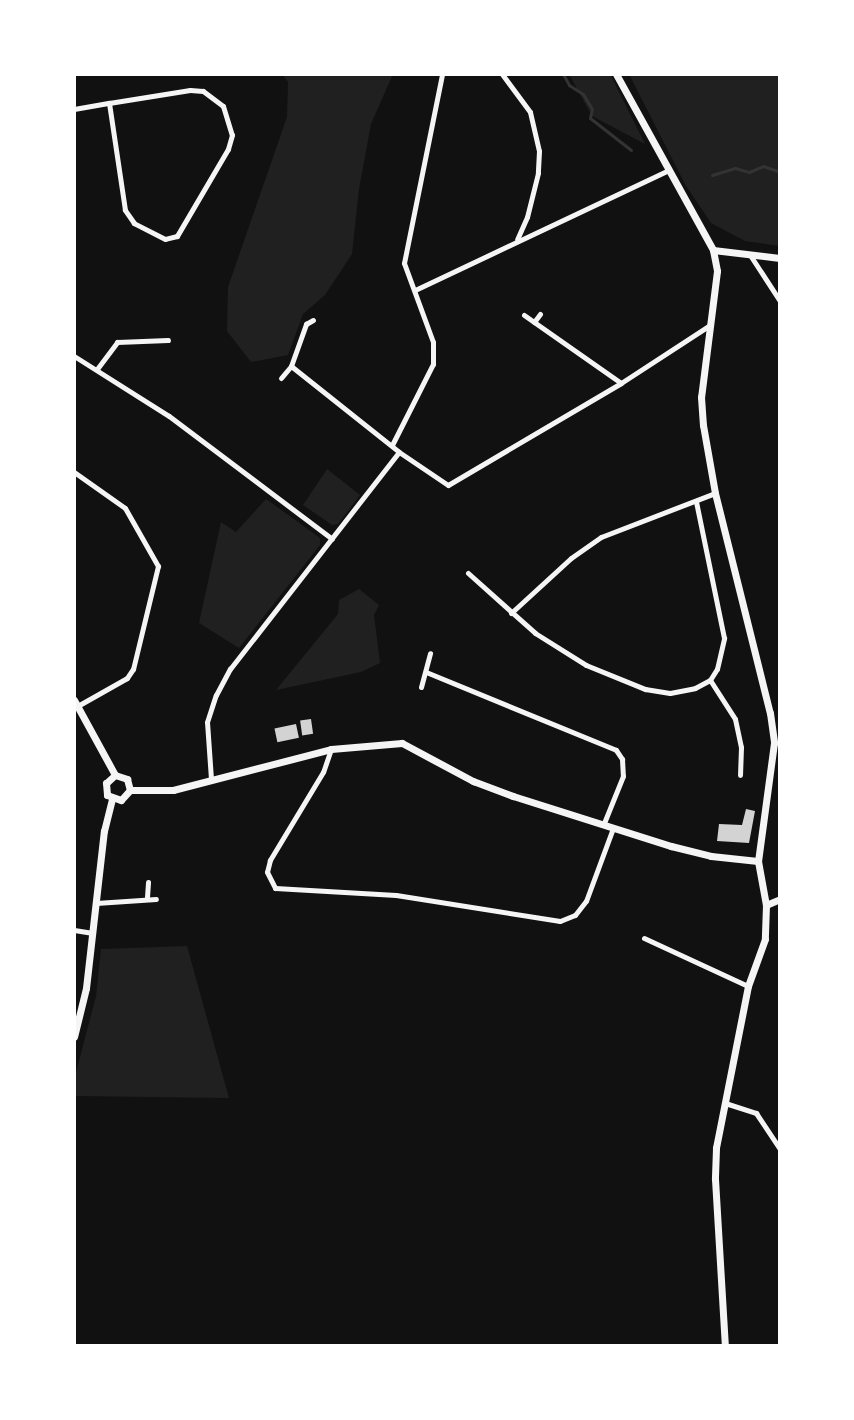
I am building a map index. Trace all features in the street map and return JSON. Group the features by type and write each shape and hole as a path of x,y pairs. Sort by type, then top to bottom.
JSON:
{"street":[{"path":"392,445 433,364 433,342 404,263 442,74"},
{"path":"502,74 530,112 539,151 533,195 517,239"},
{"path":"616,74 713,250 717,271 701,397 715,493 770,713 774,743 758,861 766,905 765,939 748,986 725,1103 715,1179 725,1346"},
{"path":"74,109 109,103 190,90 203,91 223,106 232,135 228,149 177,236 165,239 134,223 125,210 109,103"},
{"path":"415,290 517,239 667,171"},
{"path":"713,250 780,258"},
{"path":"749,253 780,301"},
{"path":"534,322 540,314"},
{"path":"524,315 621,383"},
{"path":"281,378 291,366 306,324 313,320"},
{"path":"291,366 399,452 448,485 621,383 711,325"},
{"path":"97,369 117,342 125,339 168,340"},
{"path":"74,356 169,416 332,539"},
{"path":"211,779 207,722 216,695 230,669 399,452"},
{"path":"74,472 125,508 158,566 133,669 127,678 75,705 115,775 127,779 130,790"},
{"path":"511,613 571,558 601,537 715,493"},
{"path":"468,573 535,633 586,665 630,685 670,693 695,688 710,680 723,654 724,638 696,501"},
{"path":"421,687 430,653"},
{"path":"426,672 616,750 622,759 623,776 604,823"},
{"path":"710,680 735,719 741,747 740,775"},
{"path":"130,790 158,792 331,749 402,743 473,781 711,856 758,861"},
{"path":"331,749 323,772 270,860 267,872 275,888 396,895 560,921 582,909 613,827"},
{"path":"74,1037 94,933 112,799 105,789 106,783 115,775"},
{"path":"112,799 121,800 130,790"},
{"path":"147,897 148,882"},
{"path":"96,903 147,897 156,899"},
{"path":"766,905 780,899"},
{"path":"74,930 94,933"},
{"path":"644,938 652,945 748,986"},
{"path":"725,1103 756,1113 780,1149"}],"shaded area":[{"path":"282,74 393,74 371,124 359,189 352,254 325,295 303,314 288,355 251,362 227,331 228,287 287,117 288,82"},
{"path":"569,74 610,74 645,144 592,116"},
{"path":"629,74 780,74 780,246 745,241 711,223 686,186"},
{"path":"327,469 360,495 338,524 332,525 303,505"},
{"path":"266,499 320,538 320,545 239,648 199,623 221,522 236,532"},
{"path":"359,589 379,605 374,615 380,663 361,672 276,690 338,614 339,600"},
{"path":"187,946 229,1098 74,1096 74,1080 96,996 101,949"}],"building":[{"path":"311,719 313,734 302,735 300,721"},
{"path":"296,724 299,738 277,742 274,729"},
{"path":"746,809 755,811 749,843 717,841 719,824 742,825"}],"waterway":[{"path":"563,74 569,85 583,94 592,109 590,118 631,150"},
{"path":"712,175 735,168 749,172 763,166 780,172"}]}
